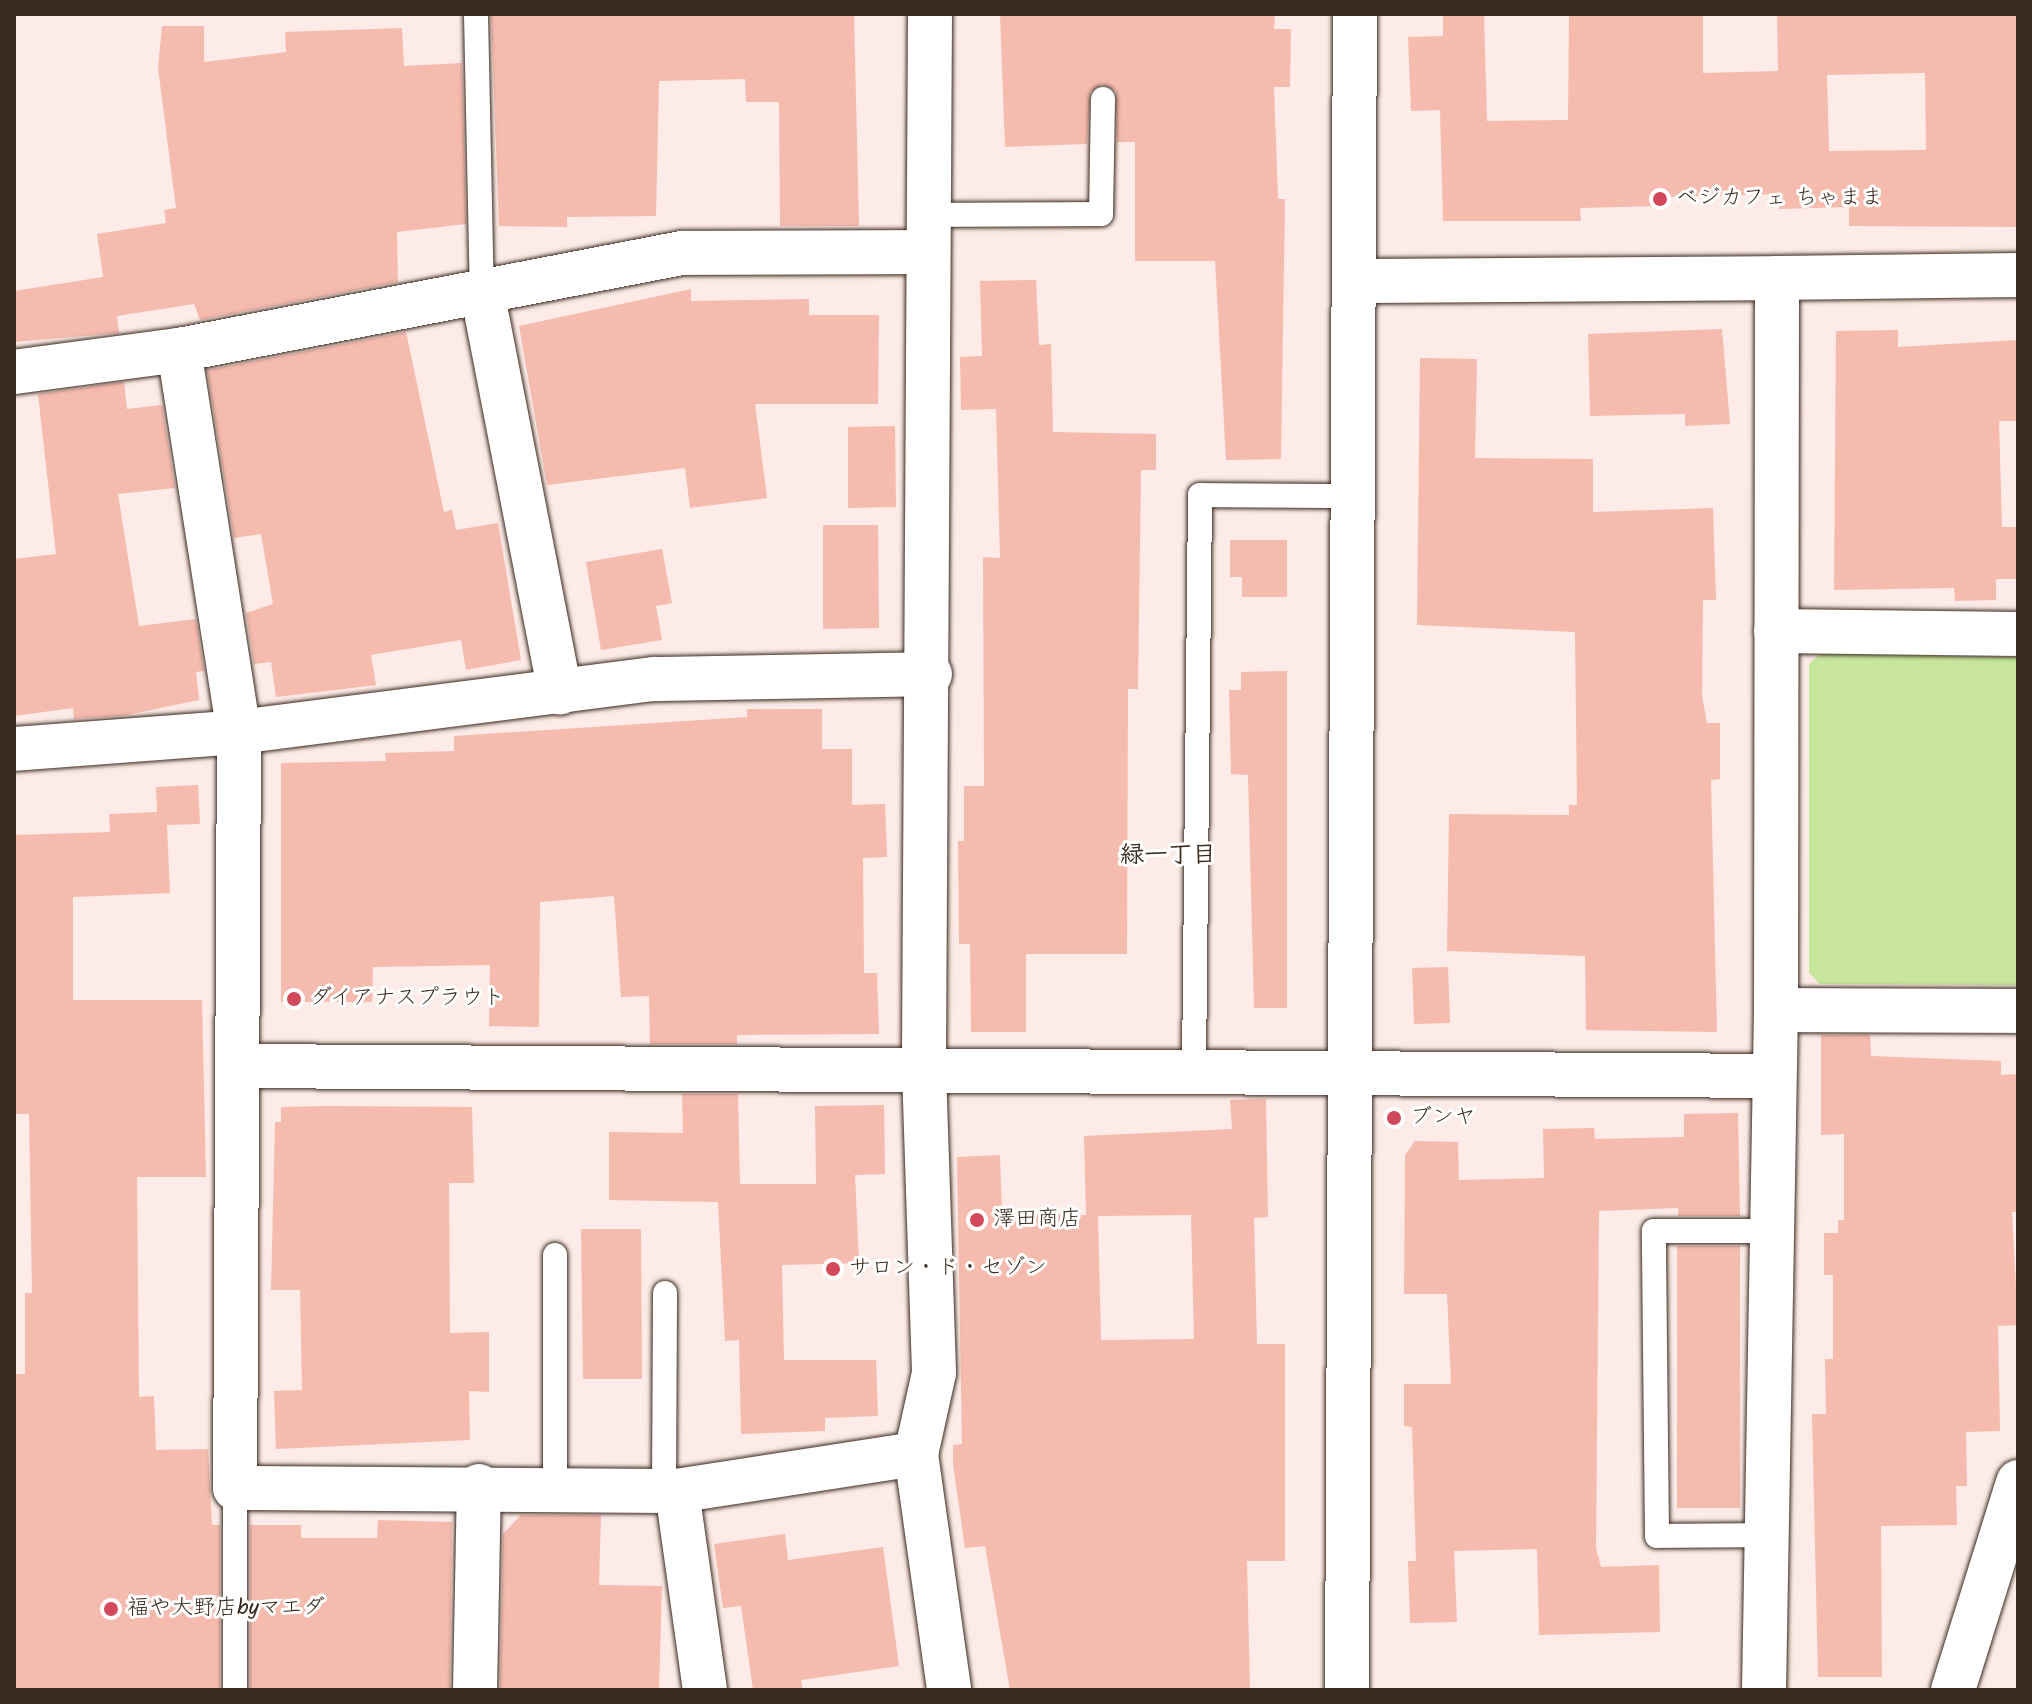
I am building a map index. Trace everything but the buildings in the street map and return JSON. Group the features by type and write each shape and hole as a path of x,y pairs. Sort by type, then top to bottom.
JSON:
{"street":[{"path":"930,14 925,234 930,674 924,1070 934,1373 916,1454 949,1690"},
{"path":"1347,1690 1345,1069 1355,281 1355,14"},
{"path":"14,372 179,350 682,253 925,234"},
{"path":"1355,281 2018,275"},
{"path":"1764,1690 1776,1010 1777,278"},
{"path":"482,291 560,693"},
{"path":"179,350 239,732 235,1488 479,1486 670,1491 916,1454"},
{"path":"1776,631 2018,634"},
{"path":"14,749 239,732 655,679 930,674"},
{"path":"1776,1010 2018,1011"},
{"path":"237,1066 1345,1069 1774,1076"},
{"path":"1953,1690 2018,1482"},
{"path":"475,1690 479,1486"},
{"path":"670,1491 705,1690"}],"lane":[{"path":"476,14 482,291"},
{"path":"925,234 1101,214 1103,99"},
{"path":"1194,1069 1200,495 1352,496"},
{"path":"1767,1535 1657,1536 1654,1231 1772,1231"},
{"path":"555,1255 555,1488"},
{"path":"665,1293 670,1491"},
{"path":"235,1488 235,1690"}],"green space":[{"path":"1820,654 2018,657 2018,985 1820,984 1809,973 1809,664"}],"place":[{"name":"ベジカフェ ちゃまま","path":"1660,199"},
{"name":"ダイアナスプラウト","path":"294,999"},
{"name":"ブンヤ","path":"1394,1118"},
{"name":"澤田商店","path":"977,1220"},
{"name":"サロン・ド・セゾン","path":"833,1269"},
{"name":"福や大野店byマエダ","path":"111,1609"}],"district":[{"name":"緑一丁目","path":"1168,856"}]}
